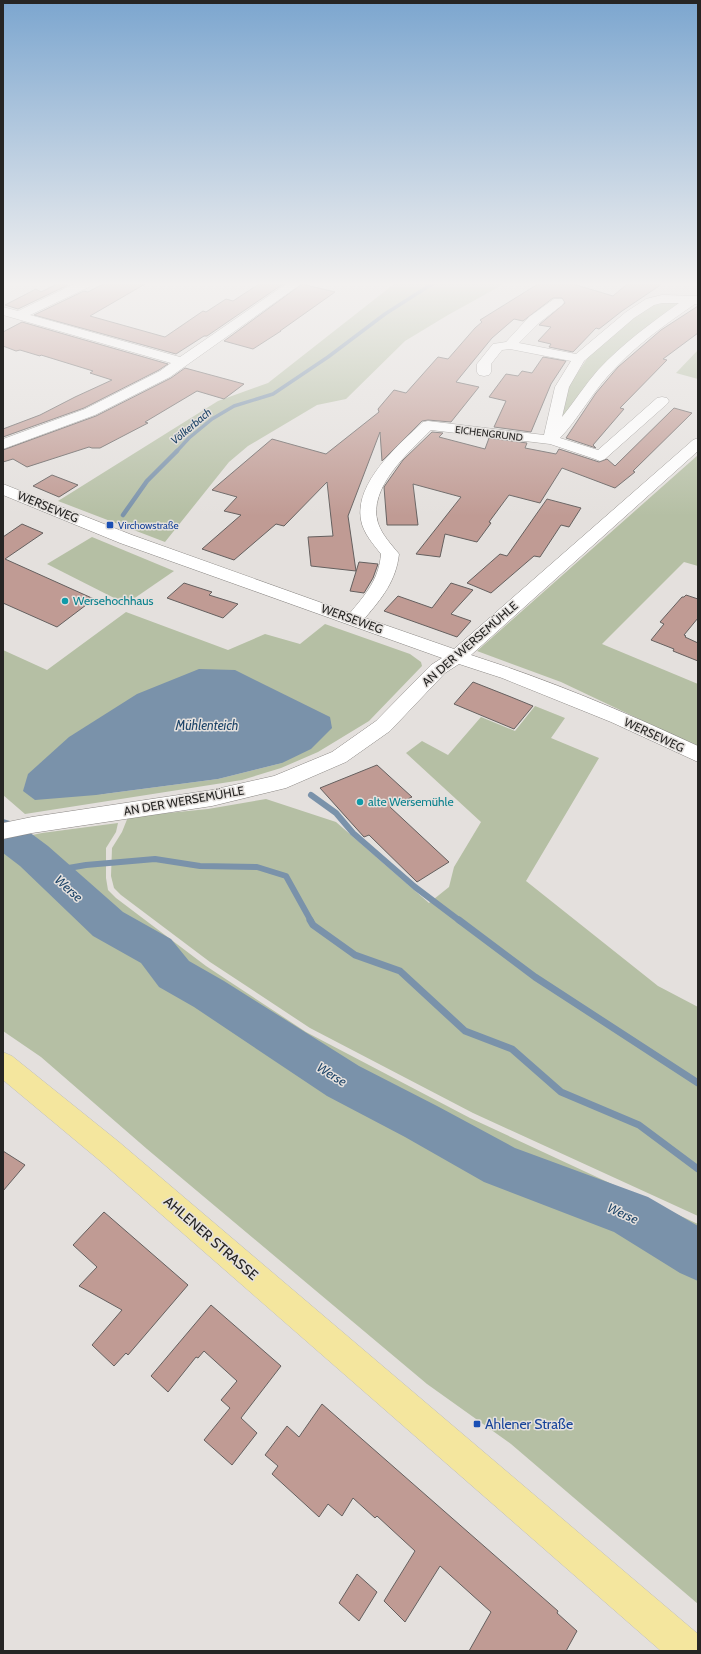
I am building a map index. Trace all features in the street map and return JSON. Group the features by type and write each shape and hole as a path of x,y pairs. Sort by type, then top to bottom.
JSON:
{"main road":[{"name":"AHLENER STRASSE","path":"6,1070 109,1151 689,1651"}],"street":[{"path":"484,372 484,364 486,361"},
{"path":"550,440 562,387 578,361"},
{"path":"550,440 566,423 582,399 614,361"},
{"path":"3,444 90,412 165,374 181,362"},
{"name":"EICHENGRUND","path":"354,620 382,586 390,568 390,554 376,537 369,521 372,495 379,479 393,459 428,425 550,440 570,445 600,456 662,401"},
{"name":"AN DER WERSEMÜHLE","path":"7,830 212,798 279,783 339,757 383,726 438,669 457,657 698,443"},
{"name":"WERSEWEG","path":"3,489 126,539 457,657 509,674 618,717 698,755"}],"green space":[{"path":"296,361 384,361 346,399 317,405 248,446 229,462 165,542 58,501 218,401 268,383"},
{"path":"585,361 620,361 562,424 559,413 569,385"},
{"path":"687,361 698,361 698,379 676,373"},
{"path":"698,455 698,566 684,562 602,644 698,684 698,747 561,682 477,651"},
{"path":"92,537 174,571 126,604 47,564"},
{"path":"126,612 228,650 265,634 300,644 325,624 410,654 421,662 422,666 369,721 318,752 281,768 242,780 25,814 3,795 3,650 47,670","holes":["282,763 218,779 96,795"]},
{"path":"535,706 565,718 551,738 599,758 526,881 658,986 698,1007 698,1216 473,1113 310,1028 210,962 121,895 114,888 111,876 112,848 122,832 128,817 208,809 266,799 336,822 429,903 449,887 454,867 481,822 406,753 422,741 448,755 481,717 515,731"},
{"path":"118,823 116,832 106,848 106,878 108,890 116,898 206,966 306,1032 470,1118 698,1224 698,1604 511,1444 427,1384 147,1149 41,1057 3,1031 3,841 42,833"}],"water":[{"name":"Mühlenteich","path":"199,669 235,670 330,717 332,728 311,749 282,763 218,779 96,795 35,800 23,791 28,774 69,737 137,694"}],"building":[{"path":"61,361 158,361 168,364 84,408 3,437 3,429 40,415 112,380 90,373 93,371"},
{"path":"434,361 473,361 456,382 479,387 451,422 428,420 422,421 382,461 380,432 348,516 356,571 311,566 308,537 333,536 327,482 284,526 276,524 234,560 202,549 241,515 224,511 237,497 212,490 272,439 326,454 379,412 378,409 394,390 406,393"},
{"path":"540,361 566,361 551,384 531,432 494,427 506,401 489,397 506,374 518,376 522,371 532,373"},
{"path":"625,361 666,361 620,408 624,409 593,445 596,448 566,438 596,393"},
{"path":"185,368 244,384 224,399 197,391 145,422 148,423 100,448 89,447 27,467 13,459 3,462 3,450 96,416 171,378"},
{"path":"674,408 692,413 633,471 635,472 615,488 562,468 540,503 509,495 489,522 491,523 477,542 445,534 440,557 416,554 461,497 413,484 418,525 387,525 384,487 403,460 432,432 443,433 439,437 485,449 489,438 527,443 525,448 556,454 559,449 599,462 607,459 615,466"},
{"path":"52,475 78,485 59,497 33,486"},
{"path":"547,499 581,508 569,527 561,525 540,557 534,556 491,593 467,583 500,554 507,556"},
{"path":"22,524 43,533 5,559 94,599 57,627 3,603 3,537"},
{"path":"359,562 378,564 373,578 364,593 350,591"},
{"path":"184,583 212,592 209,595 238,604 223,618 167,598"},
{"path":"451,583 473,590 451,614 471,621 457,637 384,611 398,596 432,608"},
{"path":"686,595 698,599 698,618 684,635 686,636 685,637 698,643 698,661 651,640 664,624 660,622 682,597"},
{"path":"473,682 533,706 514,729 454,704"},
{"path":"377,765 412,797 390,807 449,862 417,882 369,835 364,837 320,788"},
{"path":"3,1151 25,1165 3,1191"},
{"path":"104,1212 188,1285 128,1355 126,1353 114,1366 92,1345 122,1310 79,1286 97,1267 73,1245"},
{"path":"211,1305 281,1366 241,1418 257,1433 232,1465 204,1440 230,1408 221,1400 237,1381 204,1351 198,1358 196,1357 168,1392 151,1376"},
{"path":"322,1404 558,1611 557,1613 577,1631 566,1651 469,1651 491,1612 440,1566 405,1622 384,1601 415,1551 377,1516 375,1518 353,1498 342,1516 328,1504 319,1517 272,1474 278,1466 265,1455 287,1426 299,1437"},
{"path":"357,1574 377,1592 359,1621 339,1603"}],"waterway":[{"name":"Völkerbach","path":"176,452 189,438 212,419 234,406 273,394 322,361"},
{"name":"Völkerbach","path":"123,515 147,481 176,452"},
{"path":"311,795 336,813 353,833 415,887 460,921"},
{"name":"Werse","path":"3,833 34,856 108,924 156,951 174,974 209,994 343,1081 422,1122 501,1166 630,1214 698,1255"},
{"path":"51,871 86,865 155,859 200,866 257,867 286,876 311,921"},
{"path":"310,920 313,925 355,955 400,971 465,1031 512,1049 561,1092 639,1125 698,1169"},
{"path":"459,920 535,977 698,1083"}],"place":[{"name":"Virchowstraße","path":"110,525"},
{"name":"Wersehochhaus","path":"65,601"},
{"name":"alte Wersemühle","path":"360,802"},
{"name":"Ahlener Straße","path":"477,1424"}]}
